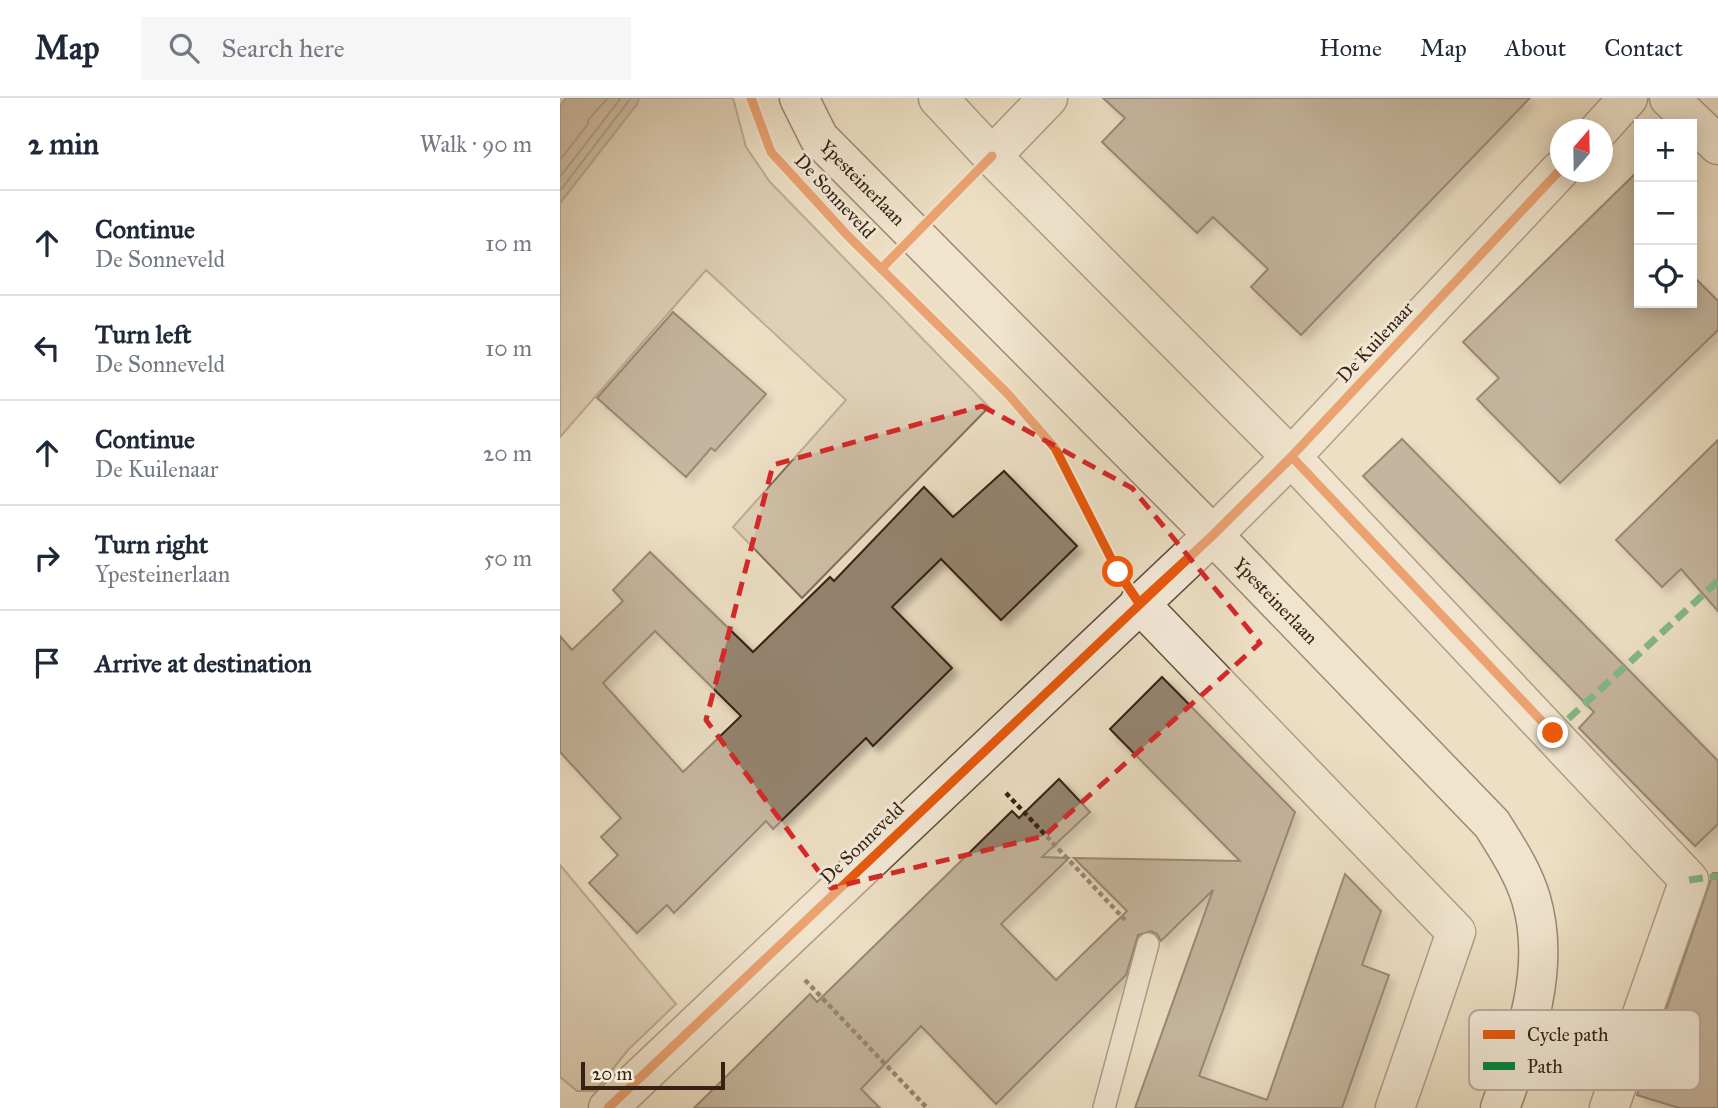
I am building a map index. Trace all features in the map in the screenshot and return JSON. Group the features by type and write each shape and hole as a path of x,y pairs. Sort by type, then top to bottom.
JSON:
{"street":[{"name":"Ypesteinerlaan","path":"799,98 819,138 1213,535 1492,824 1516,861 1532,900 1536,929 1536,991 1532,1010"},
{"path":"938,98 992,156 1292,457 1689,880 1643,1010"},
{"path":"992,156 1048,98"},
{"path":"1609,119 1629,98"},
{"path":"1669,98 1718,145"},
{"name":"De Kuilenaar","path":"1213,535 1292,457 1550,181"},
{"name":"De Sonneveld","path":"608,1108 1213,535"},
{"path":"1139,603 1456,932 1395,1108"},
{"name":"Ypesteinerlaan","path":"1500,1108 1506,1090"},
{"path":"1609,1108 1615,1090"}],"lane":[{"path":"1104,1108 1148,944"}],"path":[{"path":"974,760 1148,944"},
{"path":"776,949 927,1108"}],"highlighted area":[{"path":"982,406 1132,488 1260,643 1044,836 831,888 706,720 773,465"}],"shaded area":[{"path":"639,98 733,98 746,147 770,182 989,407 802,598 733,527 846,400 706,270 560,437 560,203"},
{"path":"560,865 676,1004 628,1050 595,1091 577,1091 560,1077"}],"water":[{"path":"566,98 639,98 560,203 560,106"}],"building":[{"path":"1103,98 1530,98 1301,335 1251,287 1268,269 1213,217 1197,233 1102,142 1125,118"},
{"path":"1634,175 1634,308 1697,308 1697,280 1718,301 1718,330 1560,483 1477,399 1499,378 1463,342"},
{"path":"673,312 766,394 715,451 711,448 686,477 597,398"},
{"path":"1402,439 1718,761 1718,824 1695,846 1579,728 1594,712 1363,476"},
{"path":"1718,440 1718,611 1681,569 1662,587 1616,540"},
{"path":"1004,471 1077,546 1001,620 941,559 892,607 952,668 873,746 866,738 773,829 766,821 674,913 667,905 637,933 589,883 618,855 601,837 621,818 560,752 560,636 572,650 623,601 613,590 650,552 753,652 830,577 834,581 924,487 953,517","holes":["655,631 741,716 683,772 603,683"]},
{"path":"1162,677 1295,812 1199,1076 1267,1100 1345,874 1381,911 1362,965 1389,975 1342,1108 1135,1108 1213,890 1161,941 1157,934 1151,931 1138,935 1126,975 996,1104 921,1026 861,1089 880,1108 694,1108 810,994 817,1002 1012,811 1019,818 1059,779 1090,812 1042,857 1069,858 1001,924 1056,980 1127,911 1074,858 1240,861 1110,729"},
{"path":"1713,873 1718,873 1718,1108 1679,1108 1637,1095 1639,1090 1700,1090 1700,1010 1666,1010"}],"marked path":[{"path":"1553,733 1718,581"},
{"path":"1689,880 1718,876"}],"cycle path":[{"path":"751,98 771,152 848,236 1007,393 1055,448 1118,572 1139,603"},
{"path":"881,269 992,156"},
{"path":"608,1108 1213,535 1291,457 1550,181"}],"route":[{"path":"1118,572 1139,603 1292,457 1553,733"}]}
